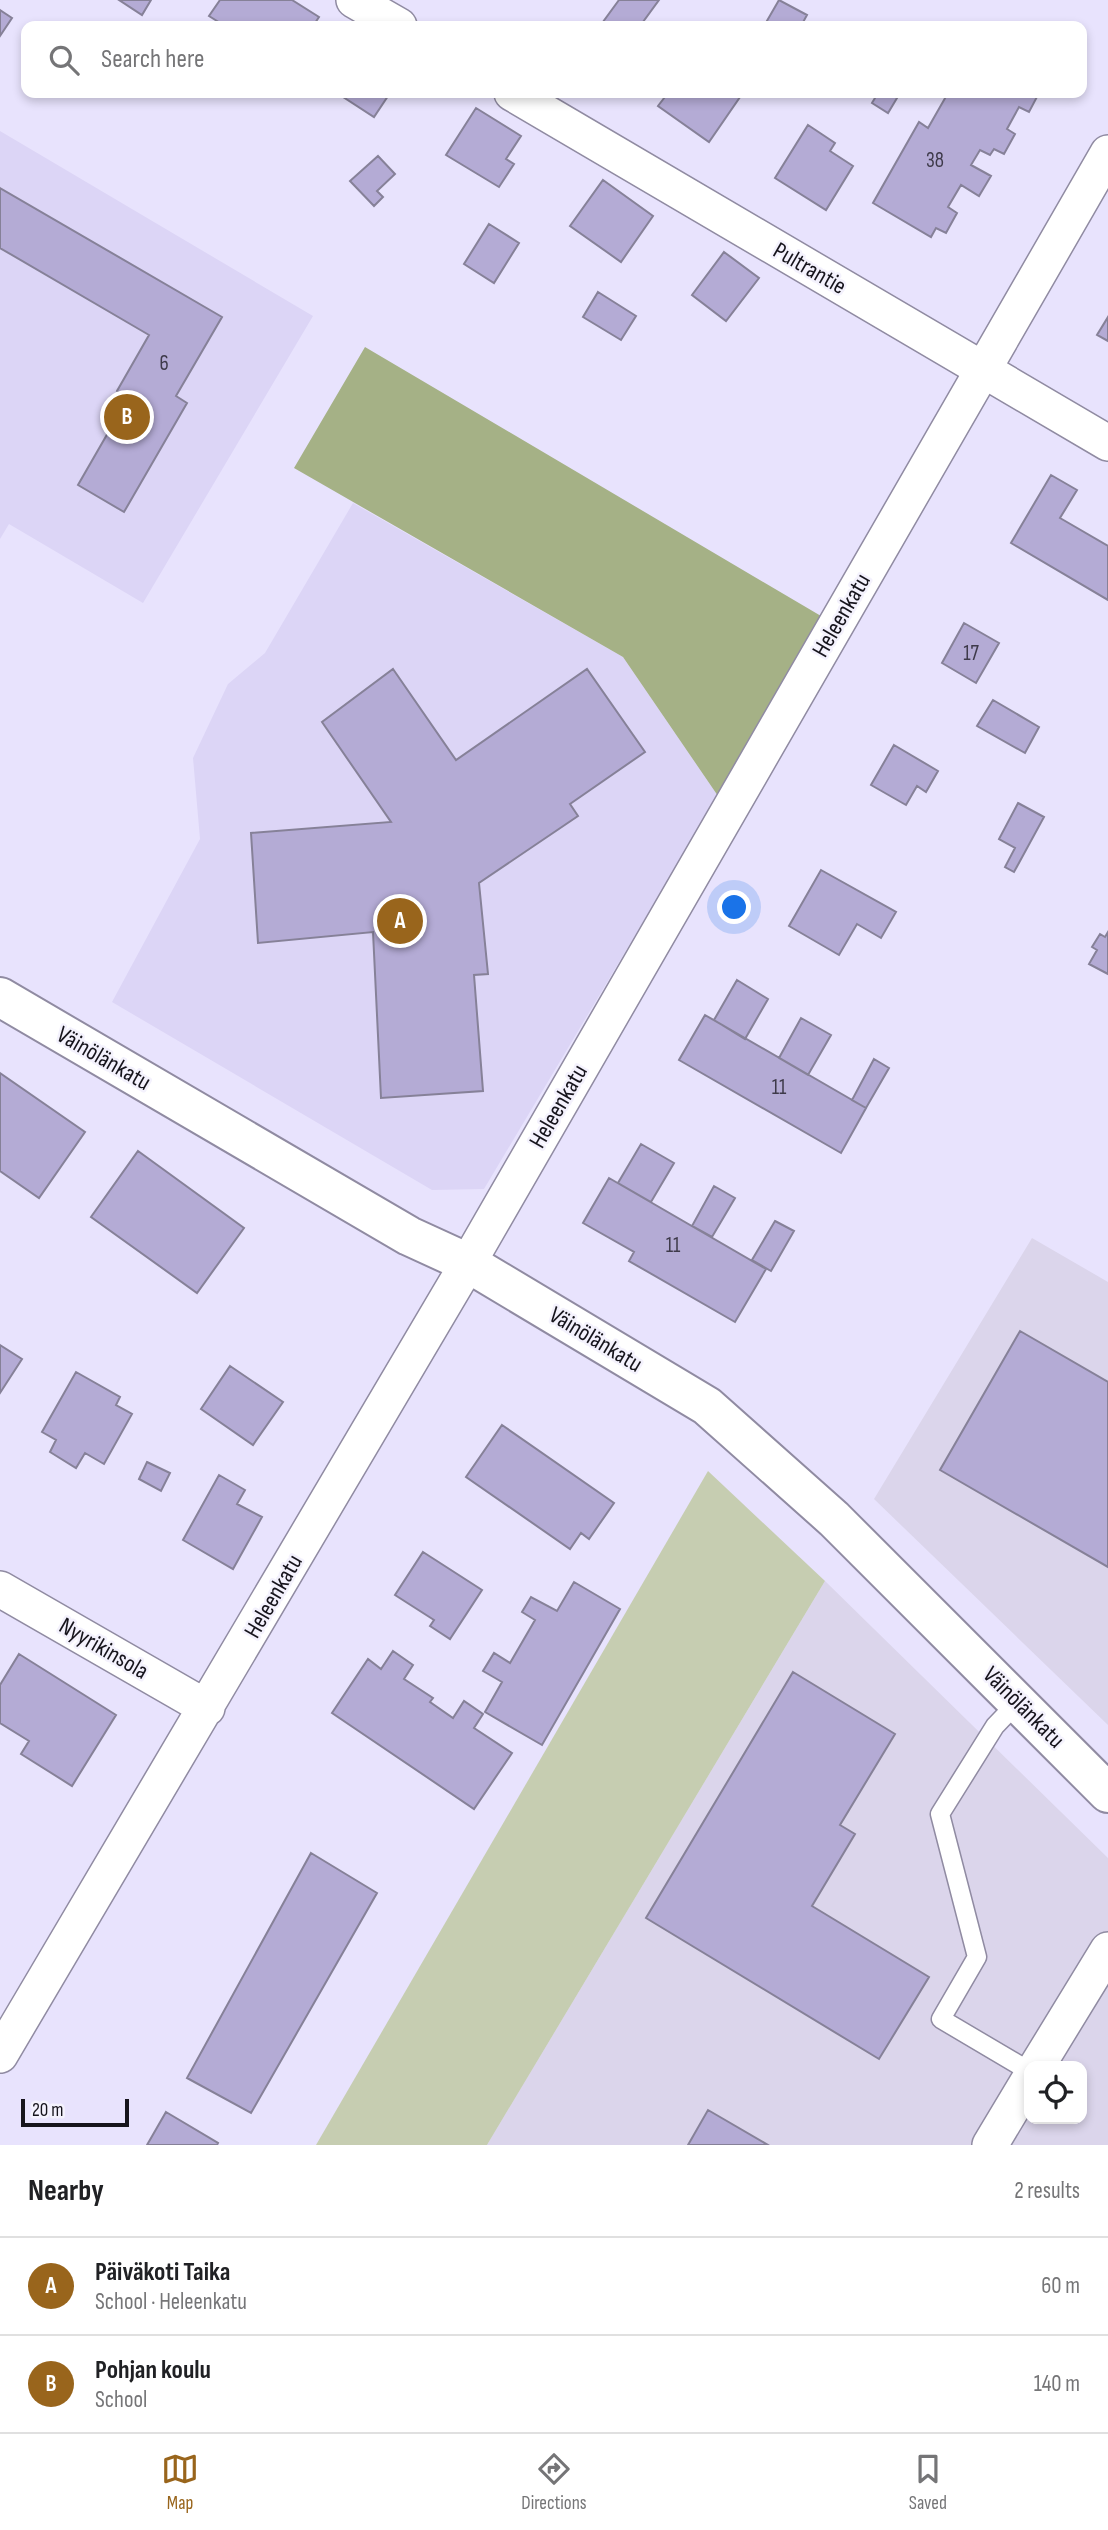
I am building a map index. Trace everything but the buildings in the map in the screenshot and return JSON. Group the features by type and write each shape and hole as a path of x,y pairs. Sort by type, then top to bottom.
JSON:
{"street":[{"path":"354,0 390,21"},
{"name":"Pultrantie","path":"521,98 1108,443"},
{"name":"Heleenkatu","path":"0,2055 468,1263 1108,153"},
{"name":"Väinölänkatu","path":"0,997 409,1236 468,1263 707,1406 834,1519 1108,1793"},
{"name":"Nyyrikinsola","path":"0,1589 207,1707"},
{"path":"1040,2061 1108,1950"},
{"path":"990,2145 1024,2088"}],"lane":[{"path":"1019,1702 995,1726 940,1814 977,1957 941,2019 1024,2068"}],"shaded area":[{"path":"0,131 313,316 143,603 9,524 0,539"},
{"path":"353,503 623,657 718,796 484,1189 432,1190 112,1002 200,839 193,758 228,684 265,653"},
{"path":"1032,1238 1108,1282 1108,1725 874,1499"},
{"path":"825,1581 1108,1858 1108,2145 487,2145"}],"green space":[{"path":"365,347 821,616 718,796 623,657 294,468"},
{"path":"708,1471 825,1581 487,2145 316,2145"}],"place":[{"name":"Pohjan koulu","path":"127,417"},
{"name":"Päiväkoti Taika","path":"400,921"}]}
